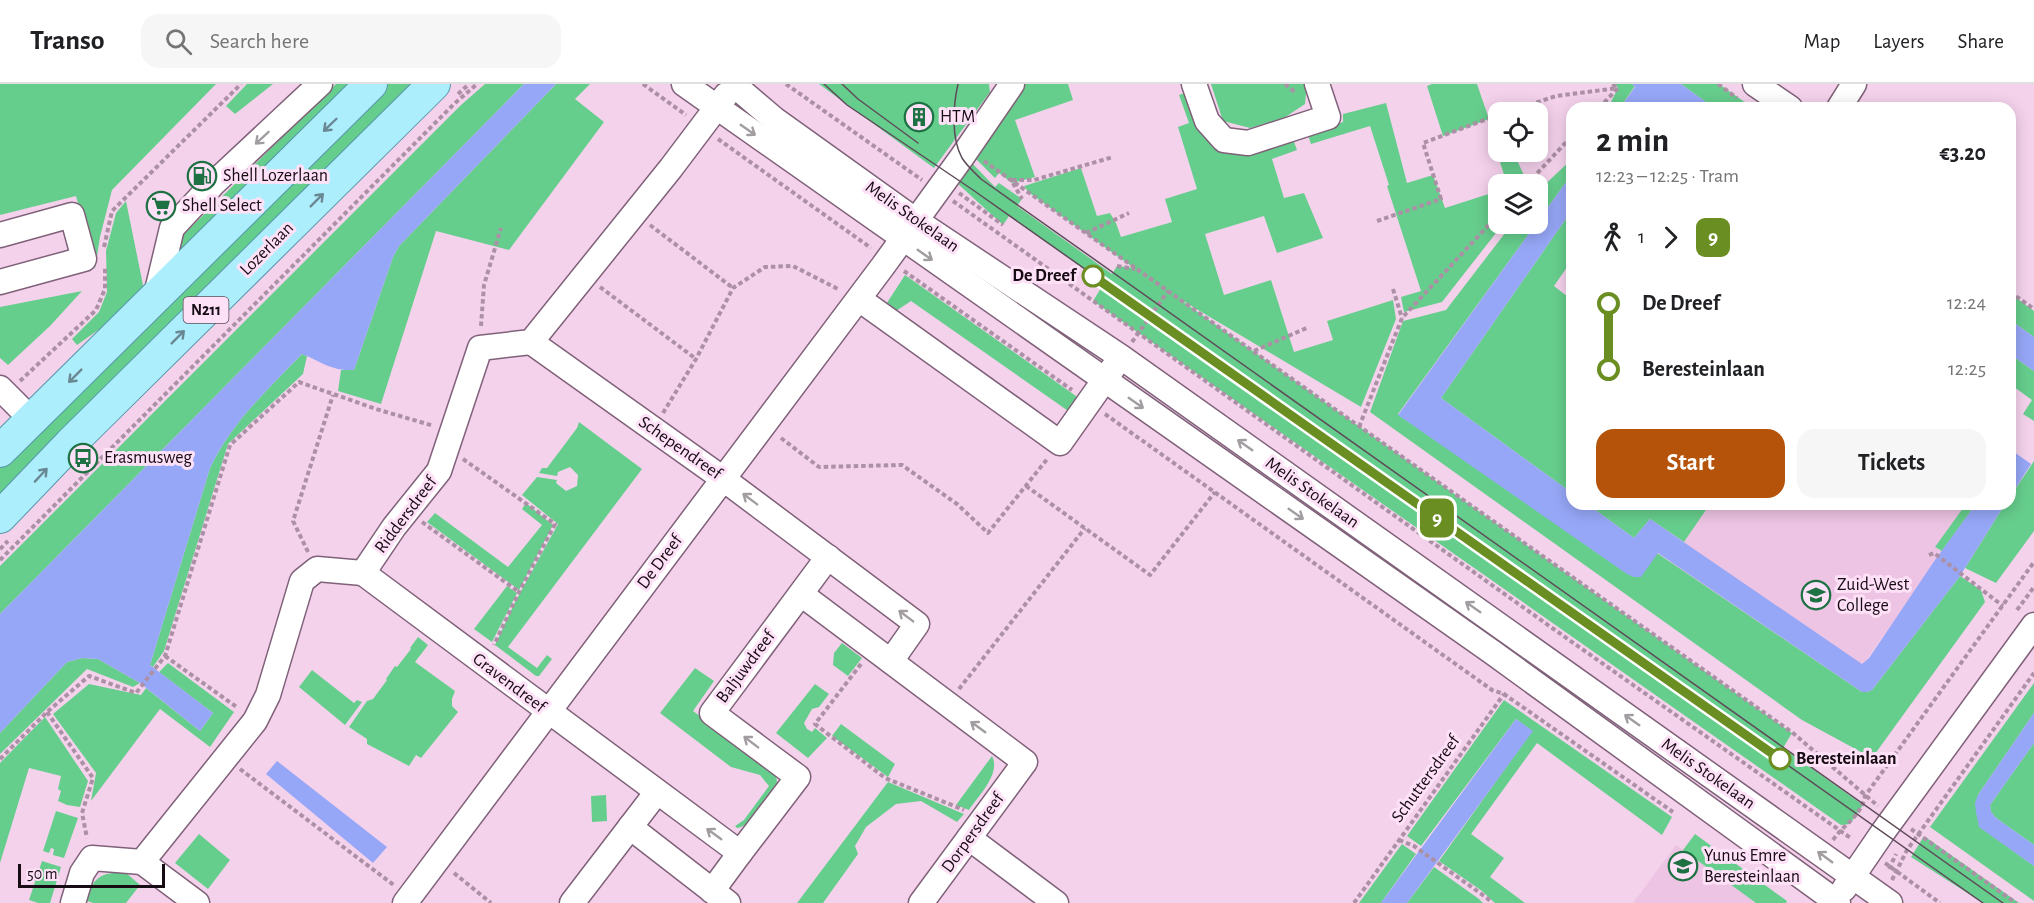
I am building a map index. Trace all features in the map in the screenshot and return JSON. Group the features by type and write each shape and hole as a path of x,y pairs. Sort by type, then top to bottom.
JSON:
{"main road":[{"name":"N211","path":"0,451 371,84"},
{"name":"Lozerlaan","path":"0,517 70,444 434,84"}],"street":[{"path":"156,295 172,228 213,184 320,84"},
{"name":"Melis Stokelaan","path":"684,84 717,108 909,230 1121,357 1885,900"},
{"path":"480,348 531,342 702,128 733,84"},
{"name":"Melis Stokelaan","path":"733,84 909,230 1104,380 1523,674 1836,902"},
{"name":"De Dreef","path":"407,900 722,478 859,299 1012,84"},
{"path":"1194,84 1207,121 1224,140 1248,143 1328,117 1317,84"},
{"path":"1755,84 1781,102"},
{"path":"1843,102 1854,84"},
{"path":"0,235 72,215 84,259 0,282"},
{"path":"859,299 1060,443 1121,357"},
{"name":"Schependreef","path":"531,342 722,478 917,624 891,661"},
{"name":"Riddersdreef","path":"317,569 363,573 407,511 440,471 480,348"},
{"path":"3,390 32,420"},
{"path":"828,557 801,594 948,704"},
{"path":"142,862 255,721 268,695 302,580 317,569"},
{"name":"Gravendreef","path":"363,573 740,853"},
{"name":"Baljuwdreef","path":"740,853 798,777 712,713 801,594"},
{"path":"1836,902 1870,851 2034,625"},
{"name":"Dorpersdreef","path":"921,903 1025,762 948,704"},
{"path":"572,903 657,792"},
{"path":"630,826 720,897 740,853"},
{"path":"969,838 1056,903"},
{"path":"73,903 82,873 92,858 142,862 197,903"}],"path":[{"path":"104,249 112,211 241,84"},
{"path":"0,560 454,104 477,84"},
{"path":"642,84 1492,690 1504,694 1681,818"},
{"name":"Melis Stokelaan","path":"786,84 941,186 1138,333 1565,637 1840,829 1940,903"},
{"path":"1612,84 1618,88"},
{"path":"1605,102 1618,88"},
{"path":"1538,102 1556,96 1618,88"},
{"path":"1377,221 1441,199 1423,143 1488,120"},
{"path":"1536,174 1566,142"},
{"path":"967,149 1793,733 1865,796 2016,903"},
{"path":"1011,180 1034,180 1113,157"},
{"path":"1011,180 1022,199"},
{"path":"941,186 1003,225"},
{"path":"635,213 733,288"},
{"path":"1086,233 1129,213"},
{"path":"1359,426 1402,318 1488,226"},
{"path":"480,348 484,285 501,228"},
{"path":"3,390 29,374 96,310 105,289 104,259"},
{"path":"653,429 696,359 733,288 765,267 793,266 859,299"},
{"path":"1117,266 1136,269"},
{"path":"586,275 696,359"},
{"path":"1393,289 1402,318"},
{"path":"1138,333 1168,291"},
{"path":"2016,296 2034,309"},
{"path":"1253,352 1309,327"},
{"path":"0,759 47,712 89,676 136,693 156,668 165,656 230,445 299,382 451,440 555,524 485,664"},
{"path":"317,569 293,520 333,395"},
{"path":"764,425 819,467 902,465 957,504 988,533 1060,443"},
{"path":"1026,486 1150,574 1215,492"},
{"path":"407,511 519,592"},
{"path":"948,704 1085,528"},
{"path":"1929,555 1934,553 2003,606"},
{"path":"1822,855 1840,829 1850,824 1863,805 1865,796 2034,562"},
{"path":"165,656 255,721"},
{"path":"866,657 815,724 885,778 971,813"},
{"path":"1885,900 1907,850 2034,673"},
{"name":"Schuttersdreef","path":"1354,903 1504,694 1523,674"},
{"path":"47,712 93,778 82,813 92,858"},
{"path":"225,758 407,900"},
{"path":"1399,840 1414,846 1487,897 1492,903"},
{"path":"438,859 491,903"}],"shaded area":[{"name":"Zuid-West College","path":"1706,510 1972,510 1850,683 1670,562"},
{"name":"Yunus Emre Beresteinlaan","path":"1676,845 1756,903 1633,903"}],"green space":[{"path":"0,84 216,84 112,190 100,237 95,269 76,196 0,215"},
{"path":"247,84 273,84 235,114 226,106"},
{"path":"336,84 355,84 181,257 181,237"},
{"path":"384,84 417,84 0,502 0,464"},
{"path":"485,84 524,84 0,614 0,566 461,105"},
{"path":"556,84 590,84 575,99 604,122 509,250 436,231 381,404 338,391 341,370 354,370 393,257 399,246"},
{"path":"819,84 989,84 990,92 934,168"},
{"path":"1021,84 1068,84 1073,100 1015,120 1035,177 1012,183 999,173 995,178 971,154"},
{"path":"1211,84 1307,84 1305,104 1284,118 1250,128 1223,121"},
{"path":"1477,84 1488,119 1443,136 1427,86"},
{"path":"1614,84 1635,86 1624,102 1611,102 1618,88"},
{"path":"1681,84 1719,84 1744,102 1706,102"},
{"path":"1190,91 1214,146 1242,155 1293,139 1297,150 1272,159 1284,198 1304,193 1323,238 1277,253 1264,216 1205,234 1224,295 1271,280 1294,352 1333,340 1327,321 1393,300 1396,319 1361,407 1178,298 1792,733 1783,748 1863,805 1850,824 1841,825 1093,301 1104,283 1009,216 1003,225 957,183 969,160 995,187 999,183 1022,199 1017,206 1112,274 1117,266 1134,268 1028,192 1024,186 1081,168 1097,216 1110,213 1121,237 1172,222 1165,199 1197,189 1178,127 1189,123 1179,95"},
{"path":"1386,103 1407,183 1433,175 1445,208 1488,194 1488,234 1495,234 1442,302 1404,312 1401,297 1421,291 1370,126 1311,144 1308,135 1343,122 1343,114"},
{"path":"1500,162 1518,162 1523,174 1504,174"},
{"path":"1566,165 1566,182 1548,207 1548,182"},
{"path":"126,201 144,290 121,314 77,345 72,339 99,312 107,292 106,251 116,213"},
{"path":"1566,219 1566,269 1554,286 1566,295 1566,489 1441,398"},
{"path":"1504,234 1529,234 1398,414 1566,504 1566,510 1577,510 1657,553 1862,692 1872,690 1960,576 1981,590 1985,602 1872,758 1802,720 1370,412 1403,321 1446,310"},
{"path":"905,275 1083,401 1074,415 911,301 893,313 883,309"},
{"path":"82,291 50,326 8,365 0,358 0,307"},
{"path":"2016,298 2034,311 2034,337 2016,324"},
{"path":"302,354 307,356 303,374 228,444 164,651 153,667 150,665 210,468 239,421"},
{"path":"2016,358 2034,371 2034,421 2023,414 2032,400 2016,388"},
{"path":"579,422 642,469 508,647 537,668 547,655 552,659 539,676 536,676 495,645 514,604 558,524 522,495 537,477 557,480 556,483 566,491 577,486 578,475 570,467 558,472 557,476 539,473 542,468 547,468"},
{"path":"2034,461 2034,531 1996,583 1965,568 2001,510 2016,510 2016,488"},
{"path":"526,503 553,525 519,590 427,522 435,513 508,567 542,525 522,509"},
{"path":"1595,510 1706,510 1684,542 1650,519 1634,538"},
{"path":"1962,510 1972,510 1942,551 1935,547"},
{"path":"507,586 517,593 492,642 474,629"},
{"path":"418,637 428,645 415,662 455,691 452,706 458,712 421,758 416,755 409,766 367,744 367,739 349,727 367,701 373,699"},
{"path":"842,643 862,658 848,676 833,665 834,653"},
{"path":"82,658 98,659 140,683 133,687 87,669 0,754 0,733 67,662"},
{"path":"168,663 234,712 210,747 160,709 91,801 96,773 53,714 89,684 141,695 146,688 200,731 213,713 159,672"},
{"path":"695,668 714,681 693,711 773,769 776,777 777,783 767,802 748,822 737,828 735,826 744,820 769,786 760,775 731,767 660,713"},
{"path":"312,670 354,703 357,700 362,702 345,725 299,687"},
{"path":"2034,683 2034,713 1978,795 1980,827 2034,866 2034,901 1930,827"},
{"path":"815,684 829,694 819,707 812,709 804,723 807,729 812,732 815,728 827,738 808,758 776,733"},
{"path":"1504,700 1672,817 1662,835 1537,743 1471,834 1504,858 1490,877 1525,903 1495,903 1482,891 1439,861 1532,731 1516,719 1421,846 1407,836"},
{"path":"45,717 88,781 80,807 58,801 61,776 29,768 0,863 0,763"},
{"path":"841,724 895,764 888,777 832,736"},
{"path":"2034,743 2034,845 1996,818 1991,812 1990,805"},
{"path":"992,756 994,770 983,791 969,810 956,805"},
{"path":"888,782 964,814 957,822 921,801 896,804 866,827 855,846 858,854 823,903 797,903"},
{"path":"606,795 607,821 592,822 591,796"},
{"path":"56,811 78,818 64,858 53,855 54,849 51,848 49,853 43,851"},
{"path":"199,834 230,860 208,889 175,863"},
{"path":"1695,834 1787,901 1786,903 1756,903 1683,850"},
{"path":"1924,836 2019,903 1983,903 1911,857"},
{"path":"1402,844 1416,854 1381,903 1359,903"},
{"path":"42,861 61,867 50,903 29,900"},
{"path":"1434,867 1479,899 1483,903 1407,903"},
{"path":"125,872 140,885 126,903 93,903 85,900 99,877 110,873"}],"water":[{"path":"524,84 556,84 399,246 393,257 354,370 333,367 302,354 239,421 210,468 150,665 213,713 200,731 140,683 98,659 82,658 67,662 0,733 0,614"},
{"path":"1632,84 1681,84 1706,102 1624,102 1635,87"},
{"path":"1566,182 1566,219 1441,398 1566,489 1566,510 1595,510 1634,538 1650,519 1862,664 1869,658 1972,510 2001,510 1960,576 1872,690 1867,692 1862,692 1658,553 1641,577 1627,574 1398,415 1529,234 1548,234 1548,207"},
{"path":"2016,324 2034,337 2034,371 2016,358"},
{"path":"2016,453 2031,464 2016,488"},
{"path":"2034,713 2034,743 1990,805 1991,812 1996,818 2034,845 2034,866 1979,827 1975,803 1978,795"},
{"path":"1516,719 1533,731 1407,903 1381,903"},
{"path":"277,761 387,847 373,863 266,774"}],"tram line":[{"path":"824,84 847,105 973,190 1983,903"},
{"path":"842,84 858,99 918,143"},
{"path":"958,84 954,112 958,150 969,167 981,179 2003,903"},
{"name":"9","path":"1093,276 1780,759"}],"place":[{"name":"HTM","path":"919,117"},
{"name":"Shell Lozerlaan","path":"202,176"},
{"name":"Shell Select","path":"161,206"},
{"name":"De Dreef","path":"1093,276"},
{"name":"Erasmusweg","path":"83,458"},
{"name":"Zuid-West College","path":"1816,595"},
{"name":"Beresteinlaan","path":"1780,759"},
{"name":"Yunus Emre Beresteinlaan","path":"1683,866"}]}
